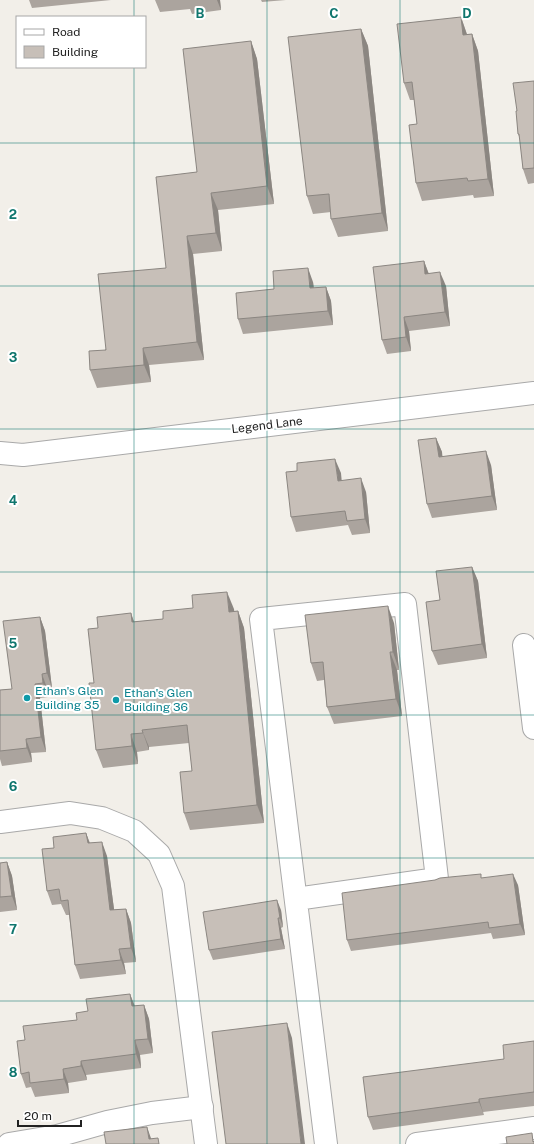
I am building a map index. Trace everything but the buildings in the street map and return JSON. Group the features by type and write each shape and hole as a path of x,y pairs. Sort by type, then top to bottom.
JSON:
{"street":[{"name":"Legend Lane","path":"0,453 22,455 534,393"},
{"path":"296,899 437,880 404,604 261,619 326,1144"},
{"path":"524,645 534,728"},
{"path":"0,822 70,813 102,818 134,831 159,854 173,886 206,1144"},
{"path":"9,1144 57,1136 107,1122 152,1113 202,1106"},
{"path":"417,1144 473,1140 534,1128"}],"place":[{"name":"Ethan's Glen Building 35","path":"27,698"},
{"name":"Ethan's Glen Building 36","path":"116,700"}]}
